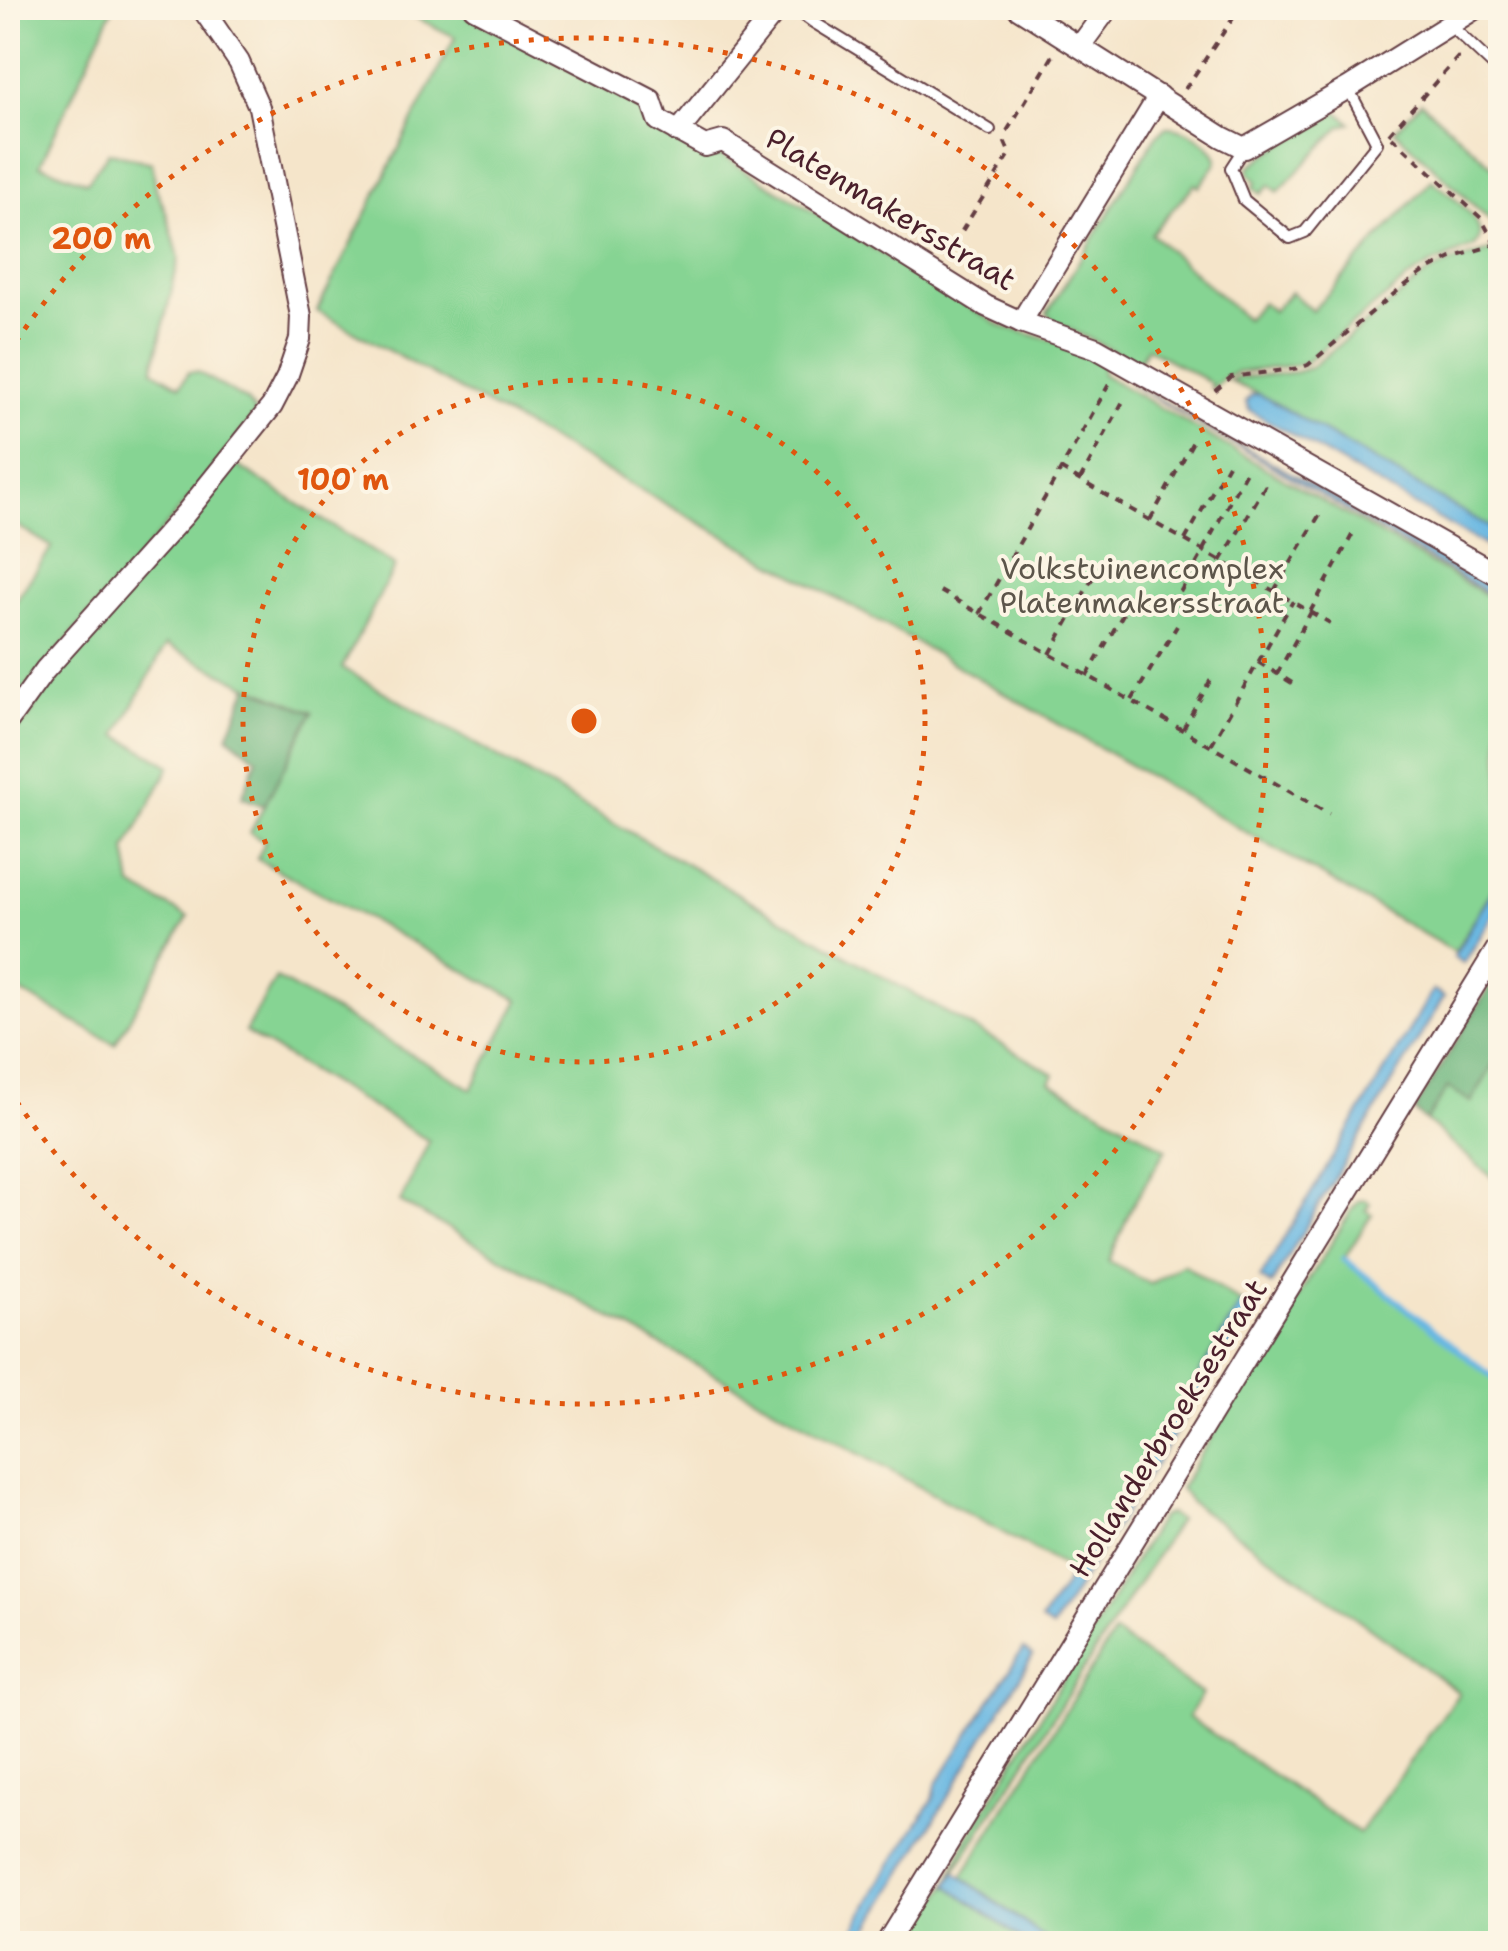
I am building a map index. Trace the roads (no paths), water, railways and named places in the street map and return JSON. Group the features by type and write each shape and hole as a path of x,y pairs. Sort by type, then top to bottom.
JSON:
{"street":[{"path":"8,721 45,670 186,514 272,406 300,338 301,316 258,107 239,62 202,8"},
{"path":"474,8 651,100 658,120 678,132 778,8"},
{"path":"1018,8 1244,148 1476,8"},
{"path":"1072,42 1108,8"},
{"path":"1021,322 1167,101"},
{"name":"Platenmakersstraat","path":"678,132 705,146 723,141 986,306 1096,348 1500,576"},
{"name":"Hollanderbroeksestraat","path":"886,1944 1500,944"}],"lane":[{"path":"794,8 990,130"},
{"path":"1448,23 1500,72"},
{"path":"1244,148 1231,168 1244,200 1290,238 1305,232 1377,143 1348,88"}],"water":[{"path":"1130,383 1454,565 1500,592 1500,600"},
{"path":"1259,394 1500,533 1500,554 1249,410 1246,402 1251,395"},
{"path":"1500,877 1500,904 1464,963 1453,957"},
{"path":"1433,990 1444,997 1271,1285 1260,1278"},
{"path":"1241,1303 1252,1311 1052,1628 1041,1621 1193,1385"},
{"path":"1023,1649 1033,1656 860,1943 847,1943 933,1799 936,1785"},
{"path":"955,1872 1052,1943 1027,1943 947,1885"}],"waterway":[{"path":"1344,1259 1500,1383"}],"park label":[{"name":"Volkstuinencomplex Platenmakersstraat","path":"1142,585"}]}
